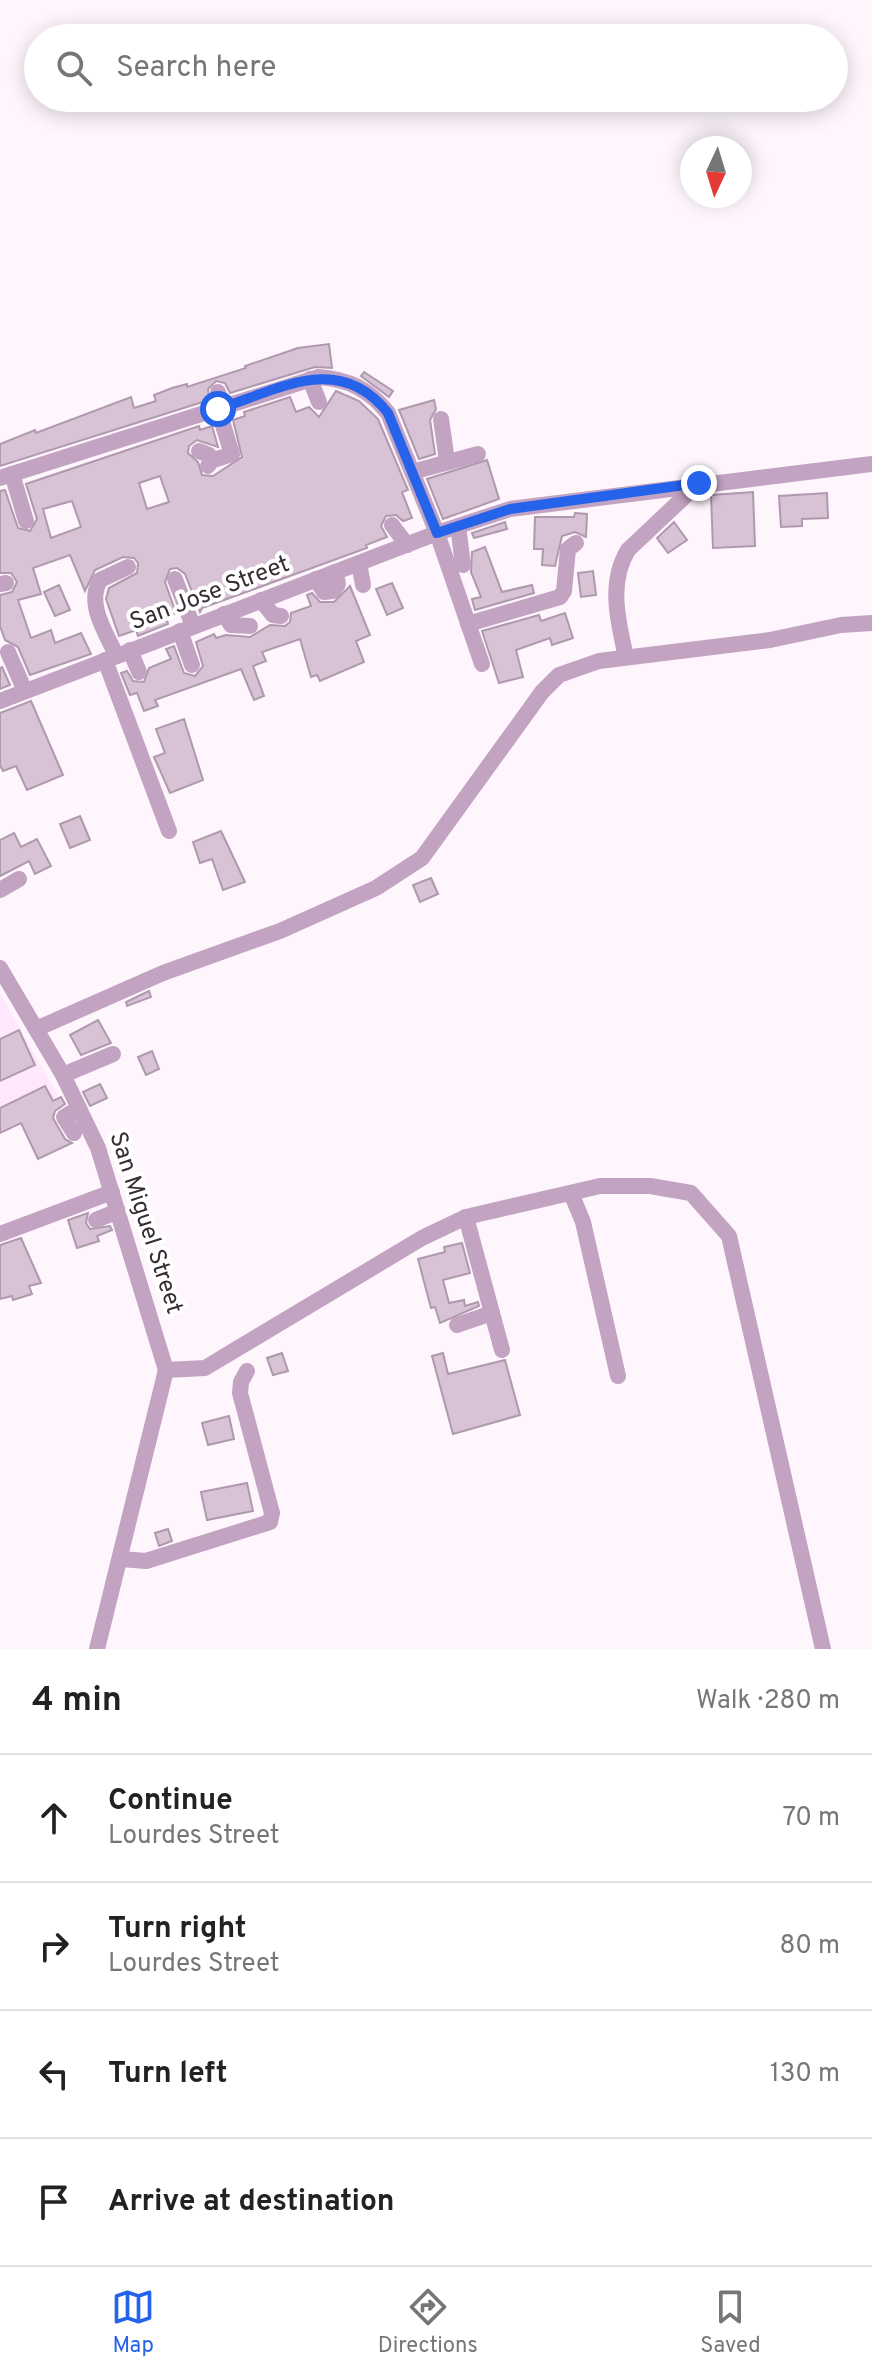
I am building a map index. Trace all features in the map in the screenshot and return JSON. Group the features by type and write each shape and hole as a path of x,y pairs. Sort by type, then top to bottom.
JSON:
{"street":[{"path":"26,521 6,476 219,403 310,379 340,378 376,398 388,413 437,533 482,664"},
{"path":"310,379 319,402"},
{"path":"206,459 232,454 219,403"},
{"path":"441,419 447,461"},
{"path":"412,472 478,454"},
{"name":"San Jose Street","path":"0,701 437,533 510,509 699,483 872,464"},
{"path":"626,657 617,609 616,579 621,562 628,550 699,483"},
{"path":"392,525 407,545"},
{"path":"458,526 463,565"},
{"path":"468,624 560,597 564,591 568,549 576,543"},
{"path":"359,563 363,585"},
{"path":"128,567 100,580 94,595 95,604 117,655 169,831"},
{"path":"175,579 192,665"},
{"path":"261,600 273,615 281,616"},
{"path":"224,614 231,625 250,626"},
{"path":"36,1029 100,999 280,931 376,888 422,858 542,692 559,675 599,661 872,623"},
{"path":"8,652 25,691"},
{"path":"117,655 139,672"},
{"path":"0,890 19,879"},
{"name":"San Miguel Street","path":"0,968 63,1075 98,1148 166,1370"},
{"path":"63,1075 113,1054"},
{"path":"74,1133 64,1117 79,1108"},
{"path":"97,1649 166,1370 205,1368 422,1238 466,1217 600,1186 626,1186 691,1193 726,1230 823,1649"},
{"path":"0,1234 112,1192"},
{"path":"571,1193 583,1222 618,1376"},
{"path":"96,1220 118,1211"},
{"path":"466,1217 502,1350"},
{"path":"457,1325 492,1313"},
{"path":"121,1559 146,1561 270,1522 272,1513 240,1393 247,1371"}],"shaded area":[{"path":"0,993 63,1105 0,1134"}],"building":[{"path":"329,344 332,368 315,367 230,393 225,383 216,381 208,389 209,400 0,466 0,444 35,430 36,433 131,397 134,408 156,401 154,395 172,388 187,384 187,387 298,348"},
{"path":"364,372 393,391 389,397 361,376"},
{"path":"336,391 359,401 378,419 408,490 402,492 412,518 403,521 396,515 386,516 381,526 387,537 366,545 367,548 202,608 200,612 185,574 177,568 170,569 165,582 176,613 166,616 168,624 138,636 136,630 119,636 106,599 109,588 137,573 138,563 134,558 123,557 95,570 85,591 70,555 33,568 41,594 18,600 31,638 51,630 55,643 81,633 91,654 30,675 18,647 5,640 0,626 0,595 12,592 17,582 11,573 0,573 0,491 5,490 18,528 30,531 37,519 26,484 199,426 200,430 212,426 218,447 197,440 189,446 188,453 198,462 202,475 213,476 242,457 233,420 245,416 244,412 290,397 296,412 309,407 319,417","holes":["160,476 169,502 147,509 139,483","72,501 81,527 51,538 43,509"]},
{"path":"434,400 436,409 430,420 435,454 419,459 399,410"},
{"path":"487,460 499,499 443,519 427,479"},
{"path":"753,492 755,546 713,548 711,495"},
{"path":"827,493 828,518 802,519 802,526 781,527 779,496"},
{"path":"575,513 587,514 586,537 575,532 562,536 555,566 542,565 543,549 534,549 535,517 574,517"},
{"path":"505,522 507,529 474,538 472,533"},
{"path":"674,522 687,540 668,553 657,538"},
{"path":"485,547 502,592 532,585 534,593 475,610 472,599 481,597 471,572 472,552"},
{"path":"593,571 596,595 581,597 578,573"},
{"path":"392,583 403,608 387,615 376,589"},
{"path":"59,585 70,610 55,616 44,592"},
{"path":"350,586 370,635 356,641 364,662 320,681 317,675 311,677 300,639 262,652 266,661 253,666 264,696 254,700 241,669 155,700 158,706 144,711 137,693 130,695 121,673 127,671 133,681 144,682 149,668 171,659 166,649 174,646 184,673 195,676 203,666 196,642 214,634 216,638 226,635 250,637 270,625 285,626 290,622 291,613 311,606 307,595 312,593 320,602 334,602"},
{"path":"565,613 573,638 552,645 550,638 516,650 523,677 499,683 482,631 539,615 541,621"},
{"path":"0,668 10,685 0,689"},
{"path":"31,701 63,775 27,790 16,766 3,771 0,765 0,713"},
{"path":"184,719 203,780 170,793 154,757 165,753 156,729"},
{"path":"80,816 90,840 70,848 60,824"},
{"path":"221,831 245,882 223,890 212,859 200,863 193,842"},
{"path":"14,833 21,847 37,839 51,866 35,874 29,861 0,876 0,840"},
{"path":"431,878 438,894 420,902 413,885"},
{"path":"149,991 151,997 127,1006 126,1002"},
{"path":"98,1020 111,1043 81,1055 70,1035"},
{"path":"19,1030 35,1065 0,1081 0,1039"},
{"path":"152,1051 159,1069 146,1075 138,1057"},
{"path":"100,1084 107,1098 90,1106 83,1092"},
{"path":"45,1086 53,1101 61,1097 65,1104 55,1111 53,1118 65,1139 72,1143 38,1159 21,1123 0,1133 0,1108"},
{"path":"88,1213 86,1223 90,1229 110,1226 112,1230 97,1236 99,1241 77,1248 68,1220"},
{"path":"21,1238 41,1283 29,1286 32,1294 13,1300 12,1296 0,1299 0,1245"},
{"path":"462,1243 470,1273 443,1280 449,1303 464,1300 465,1306 478,1302 479,1306 440,1323 435,1307 431,1308 418,1259 445,1252 444,1247"},
{"path":"282,1353 288,1371 273,1375 267,1358"},
{"path":"443,1353 448,1374 505,1360 520,1415 453,1434 432,1356"},
{"path":"229,1416 234,1439 208,1445 202,1423"},
{"path":"247,1483 253,1511 207,1520 201,1492"},
{"path":"168,1529 172,1541 159,1546 155,1533"}],"route":[{"path":"218,409 318,377 340,378 360,387 376,398 388,413 437,533 510,509 699,483"}]}
